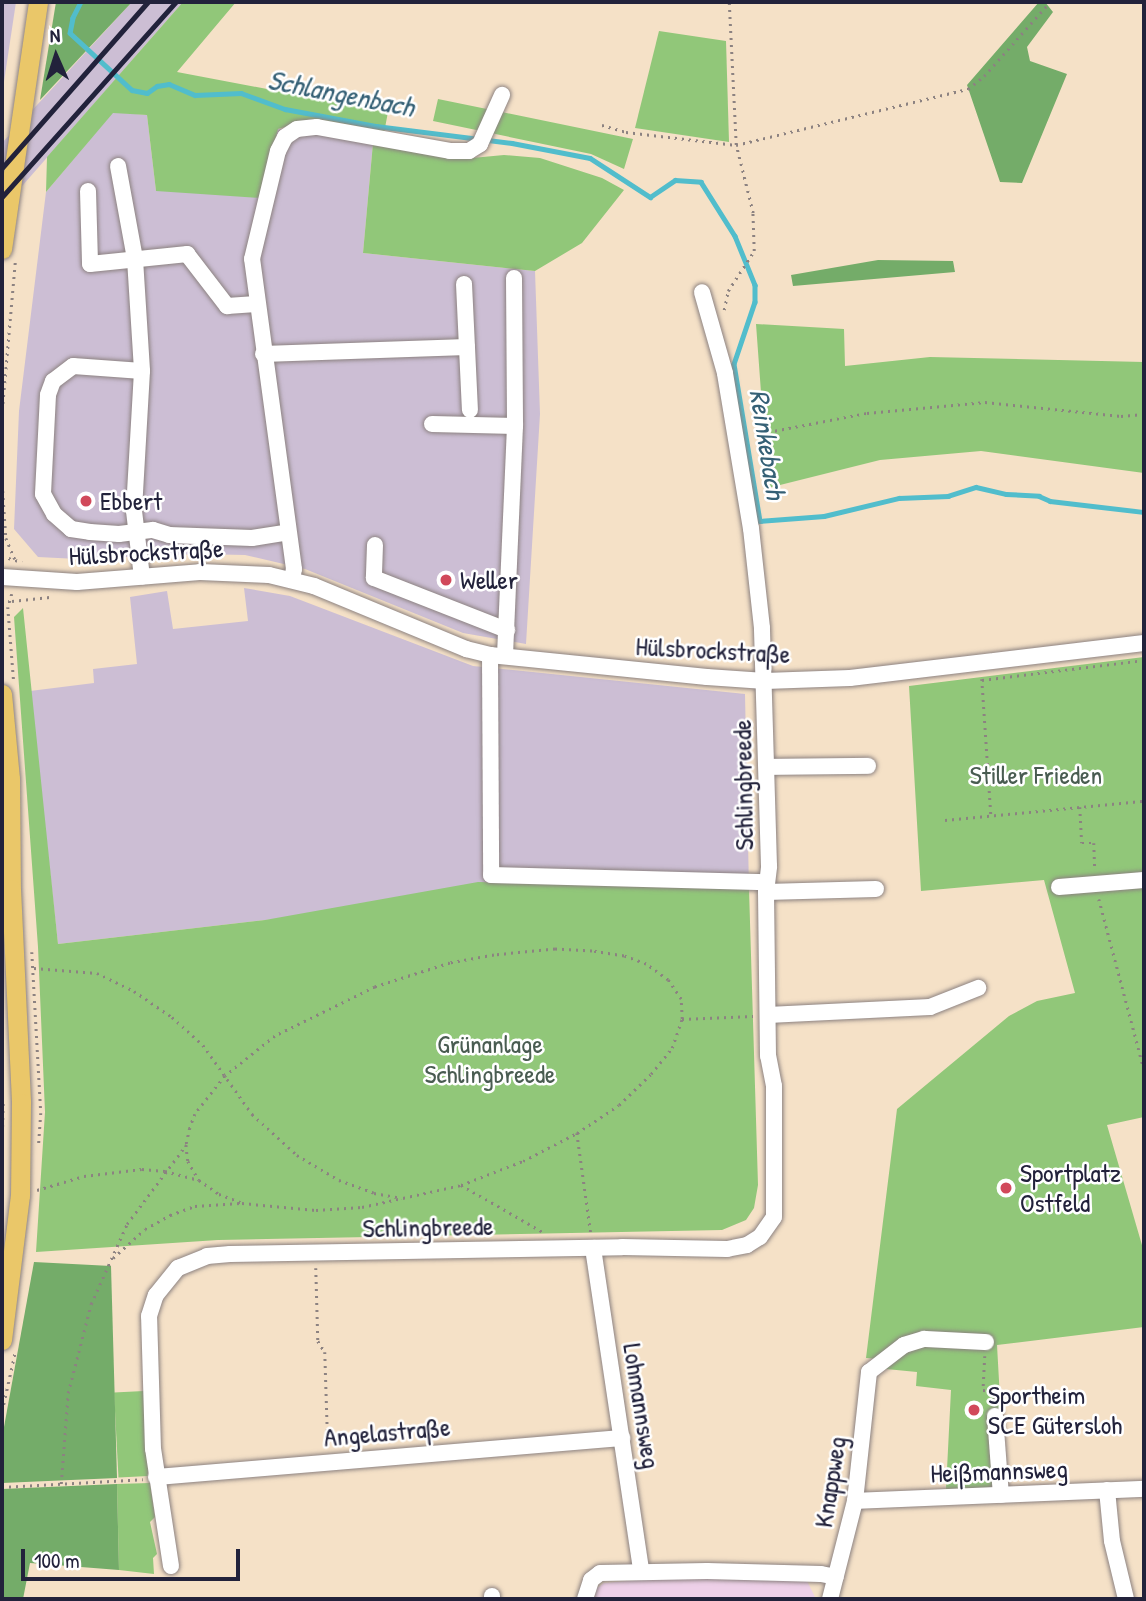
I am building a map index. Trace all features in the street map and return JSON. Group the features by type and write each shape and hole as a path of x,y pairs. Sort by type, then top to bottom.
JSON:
{"main road":[{"path":"2,249 38,2"},
{"path":"2,694 9,779 9,986 21,1103 20,1195 2,1340"},
{"path":"2,827 11,889"}],"street":[{"path":"292,580 252,259 278,151 285,137 297,129 317,127 450,151 469,151 483,138 502,94"},
{"path":"118,166 135,260 142,371 134,511 142,577"},
{"path":"88,191 90,264 187,254 228,306 255,297"},
{"path":"514,278 515,426 507,630 498,655 492,875 876,889"},
{"path":"464,284 470,410"},
{"name":"Schlingbreede","path":"171,1566 156,1477 149,1316 156,1295 165,1280 178,1268 207,1256 593,1248 727,1249 747,1245 765,1231 774,1217 776,1201 768,1015 765,681 751,529 717,340 702,292"},
{"path":"263,354 467,347"},
{"path":"142,371 73,366 53,381 48,395 43,495 54,514 71,529 119,534 137,531 252,538 288,532"},
{"path":"432,424 515,426"},
{"path":"375,545 374,578 507,630"},
{"name":"Hülsbrockstraße","path":"2,577 77,582 222,571 292,580 466,649 498,655 765,681 850,678 1144,643"},
{"path":"767,767 868,766"},
{"path":"1059,887 1144,880"},
{"path":"768,1015 930,1007 978,988"},
{"name":"Lohmannsweg","path":"593,1248 641,1570"},
{"name":"Knappweg","path":"830,1599 855,1501 869,1372 904,1345 924,1339 986,1342"},
{"path":"995,1416 1001,1495"},
{"name":"Angelastraße","path":"156,1477 622,1438"},
{"name":"Heißmannsweg","path":"855,1501 1144,1489"},
{"path":"1107,1490 1112,1541 1126,1599"},
{"path":"585,1599 591,1580 600,1573 641,1570 821,1574 836,1577"}],"path":[{"path":"717,340 729,291 740,268 754,251 753,213 736,145 729,2"},
{"path":"602,125 626,132 736,145 968,89 1050,2"},
{"path":"768,432 867,413 985,402 1121,415 1144,414"},
{"path":"2,477 4,538 15,559 2,556"},
{"path":"2,606 8,607 12,595"},
{"path":"2,614 8,614"},
{"path":"982,680 1144,660"},
{"path":"982,673 991,816"},
{"path":"945,820 1144,801"},
{"path":"1080,807 1082,844 1094,843 1096,884 1144,1069"},
{"path":"110,1260 145,1229 170,1215 195,1206 242,1203 316,1210 362,1207 461,1185 523,1161 578,1133 619,1105 651,1074 672,1048 682,1019 681,999 668,980 646,964 624,956 555,949 494,955 410,975 342,1001 275,1036 225,1076 195,1114 186,1145 188,1161 199,1180"},
{"path":"33,968 97,973 134,991 172,1017 203,1045 252,1114 297,1155 339,1181 374,1193 405,1199"},
{"path":"682,1019 768,1015"},
{"path":"1137,1041 1144,1040"},
{"path":"2,1141 3,1089"},
{"path":"578,1133 593,1248"},
{"path":"61,1484 68,1393 91,1304 127,1224 186,1145"},
{"path":"36,1191 84,1175 142,1169 164,1171 199,1180 219,1194 242,1203"},
{"path":"461,1185 560,1242 562,1249"},
{"path":"315,1254 318,1341 325,1352 329,1461"},
{"path":"986,1342 983,1390 995,1391"},
{"path":"2,1487 156,1477"}],"shaded area":[{"path":"2,2 16,2 2,95"},
{"path":"132,2 183,2 2,209 2,143"},
{"path":"113,112 147,115 156,191 278,129 373,143 363,253 535,271 540,414 526,644 463,633 305,569 245,555 199,554 78,559 38,557 14,529 19,411 46,192"},
{"path":"244,588 290,596 473,666 745,694 749,889 265,920 58,944 30,691 94,683 93,669 137,664 130,597 167,591 173,629 248,621"},
{"path":"662,1578 807,1581 816,1599 594,1599 597,1588 604,1583"}],"green space":[{"path":"56,2 132,2 40,100"},
{"path":"183,2 236,2 177,72 388,112 384,133 295,124 278,129 260,198 156,191 147,115 113,113 46,192 47,157"},
{"path":"1039,2 1045,2 1053,12 1027,47 1030,61 1067,74 1022,183 1000,182 967,85"},
{"path":"659,31 726,41 729,142 635,128"},
{"path":"438,99 633,139 624,169 591,154 433,121"},
{"path":"373,143 472,158 504,155 540,158 602,178 624,190 582,243 535,271 363,253"},
{"path":"878,260 953,261 955,272 793,286 791,275"},
{"path":"756,324 844,329 845,366 930,357 1144,362 1144,473 981,451 880,460 768,488"},
{"name":"Grünanlage Schlingbreede","path":"23,608 58,944 265,920 478,882 749,889 758,1185 754,1208 746,1220 722,1230 218,1240 36,1252 45,1112 38,947 14,617"},
{"name":"Stiller Frieden","path":"1144,657 1144,1117 1107,1125 1144,1252 1144,1327 997,1345 1005,1488 946,1489 951,1390 916,1386 917,1372 886,1369 880,1359 866,1358 897,1109 1009,1016 1037,1001 1075,993 1044,880 921,891 909,686"},
{"path":"34,1262 111,1266 117,1478 2,1483 2,1438"},
{"path":"144,1391 148,1476 118,1477 114,1393"},
{"path":"150,1483 155,1517 150,1522 157,1554 153,1558 154,1574 119,1570 117,1484"},
{"path":"117,1484 119,1570 30,1563 23,1599 2,1599 2,1489"}],"waterway":[{"name":"Reinkebach","path":"81,2 73,18 70,33 132,90 147,93 157,86 169,84 195,95 241,93 285,109 376,126 512,143 590,158 650,197 675,180 701,182 735,236 755,285 755,302 734,364 760,521 824,516 899,498 948,496 976,487 1006,494 1039,496 1050,501 1144,512"}],"railway":[{"path":"2,168 148,2"},
{"path":"2,197 176,2"}],"place":[{"name":"Ebbert","path":"86,501"},
{"name":"Weller","path":"446,580"},
{"name":"Sportplatz Ostfeld","path":"1006,1188"},
{"name":"Sportheim SCE Gütersloh","path":"974,1410"}],"water label":[{"name":"Schlangenbach","path":"341,93"}]}
